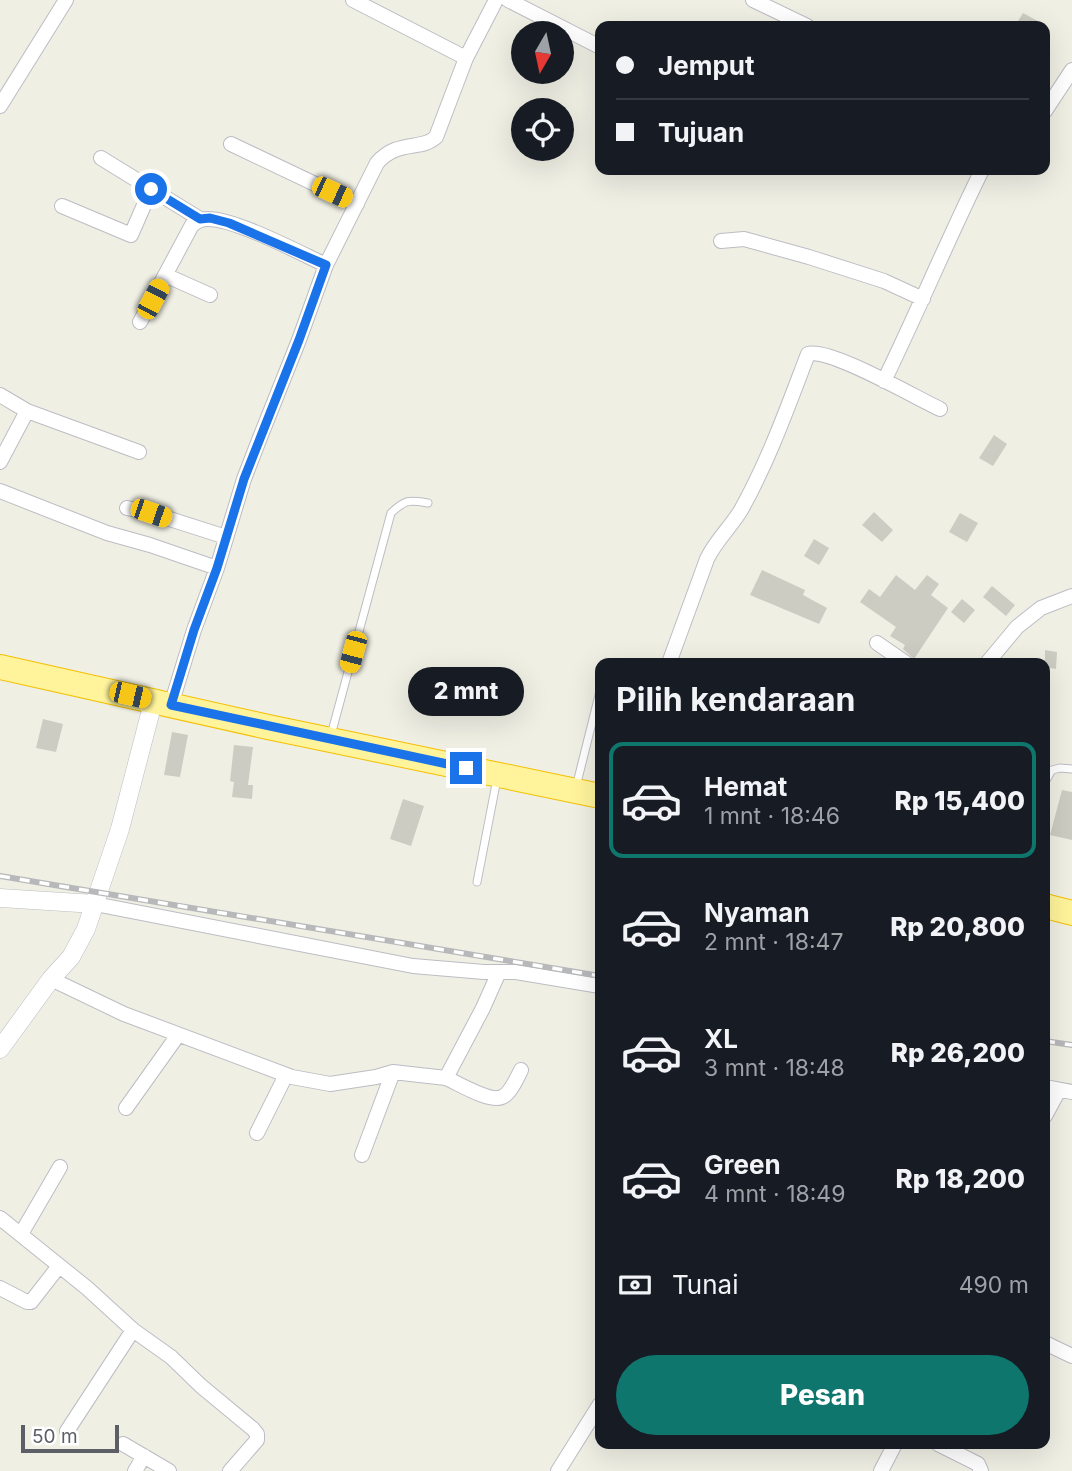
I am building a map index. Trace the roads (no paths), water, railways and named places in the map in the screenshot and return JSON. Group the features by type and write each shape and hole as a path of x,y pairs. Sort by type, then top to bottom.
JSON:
{"highway":[{"path":"0,667 161,709 595,804"},
{"path":"0,680 330,739 595,795"},
{"path":"1050,895 1072,900"},
{"path":"1050,907 1072,913"}],"street":[{"path":"0,106 66,0"},
{"path":"353,0 466,58"},
{"path":"0,1049 51,979 71,957 86,929 161,709 217,568 244,479 326,265 377,163 384,155 397,148 432,141 436,136 466,58 496,0"},
{"path":"508,0 595,44"},
{"path":"752,0 796,21"},
{"path":"1050,103 1072,70"},
{"path":"231,144 358,204"},
{"path":"101,158 200,219"},
{"path":"884,381 980,175"},
{"path":"62,206 131,235 151,189"},
{"path":"140,322 192,225 200,219 210,218 229,223 326,265"},
{"path":"721,241 744,239 809,257 884,281 923,299"},
{"path":"165,275 210,295"},
{"path":"671,658 707,559 715,542 741,511 754,486 808,354 823,354 940,409"},
{"path":"0,395 27,411 139,452"},
{"path":"0,462 27,411"},
{"path":"0,491 107,533 217,568"},
{"path":"127,508 226,537"},
{"path":"991,658 1017,627 1041,608 1072,596"},
{"path":"877,643 899,658"},
{"path":"0,898 95,904 412,966 499,972 595,985"},
{"path":"446,1077 499,972"},
{"path":"51,979 124,1014 286,1075 314,1082 330,1084 393,1072 446,1077 488,1098 499,1099 505,1097 521,1070"},
{"path":"127,1108 178,1035"},
{"path":"362,1155 393,1072"},
{"path":"257,1133 286,1075"},
{"path":"1050,1107 1059,1090"},
{"path":"21,1234 60,1167"},
{"path":"0,1218 88,1288 133,1330 171,1357 257,1434 257,1440 230,1471"},
{"path":"0,1288 31,1302 59,1266"},
{"path":"67,1431 133,1330"},
{"path":"1050,1345 1072,1356"},
{"path":"558,1471 595,1412"},
{"path":"124,1444 169,1471"},
{"path":"881,1471 892,1449"},
{"path":"948,1449 978,1464 981,1471"},
{"path":"135,1471 144,1456"}],"lane":[{"path":"330,739 391,513 400,504 410,500 428,503"},
{"path":"575,791 595,711"},
{"path":"1050,773 1060,768 1072,769"},
{"path":"477,882 496,784"}],"railway":[{"path":"0,876 595,975"},
{"path":"1050,1042 1072,1045"}]}
